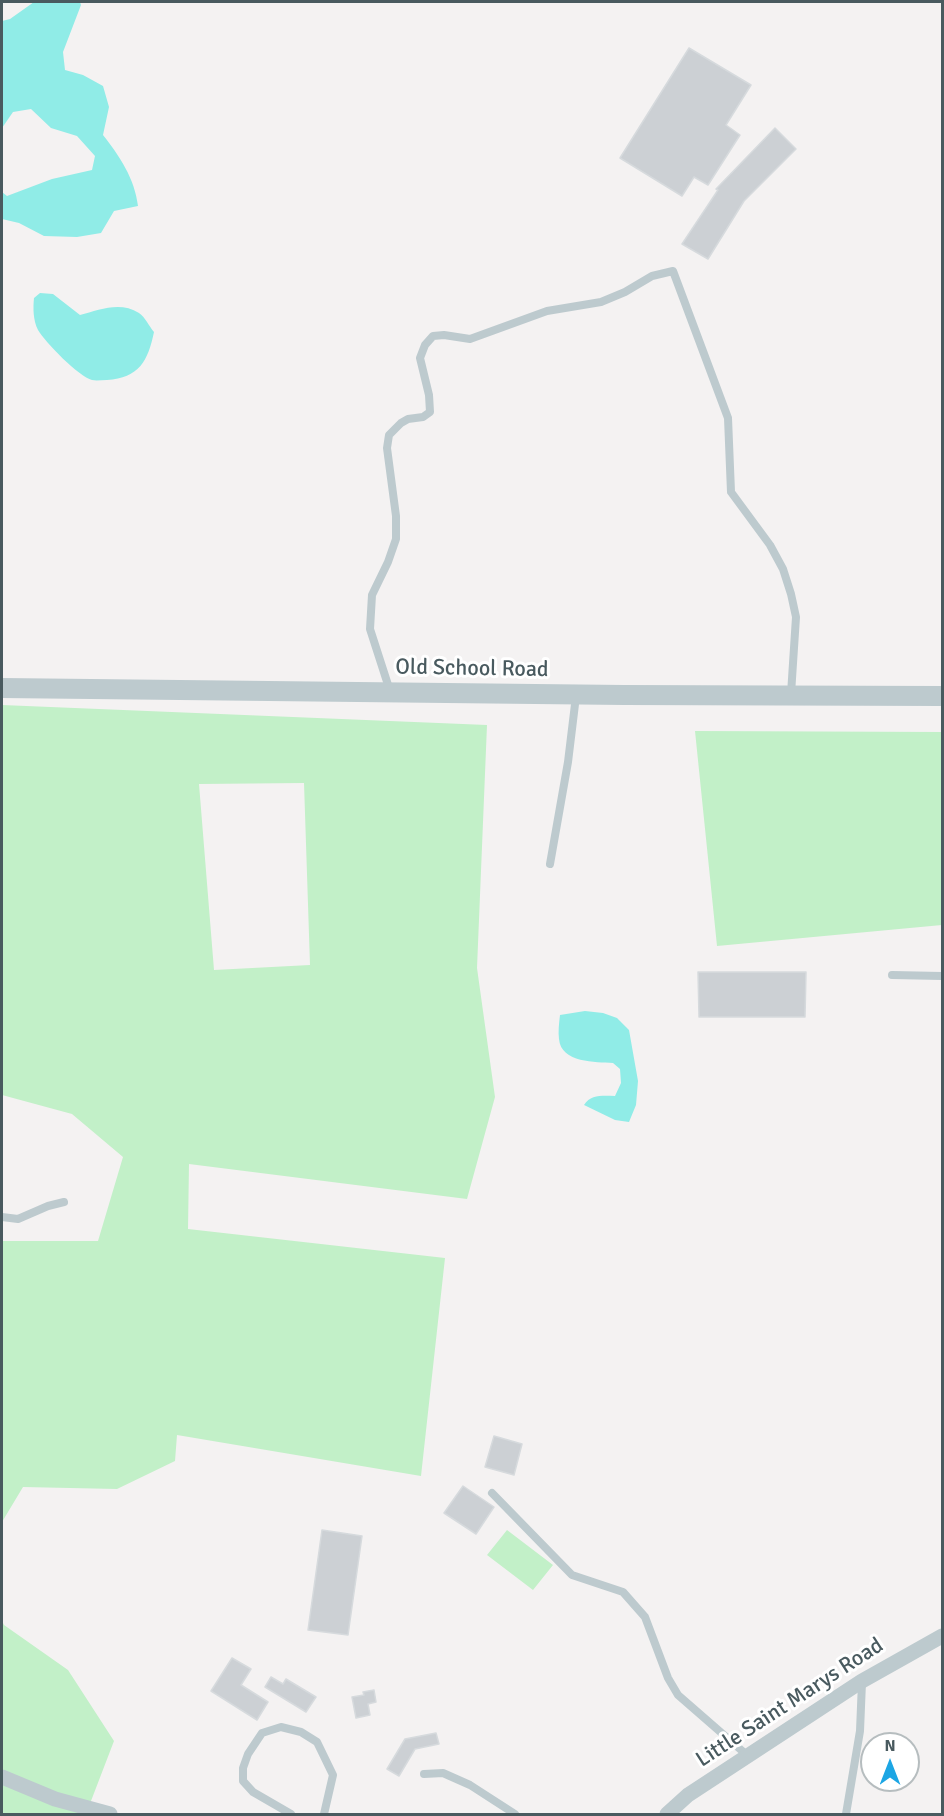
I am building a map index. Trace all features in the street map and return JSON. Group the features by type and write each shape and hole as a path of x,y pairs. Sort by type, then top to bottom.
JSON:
{"street":[{"name":"Old School Road","path":"2,688 942,696"},
{"name":"Little Saint Marys Road","path":"667,1815 688,1795 862,1681 942,1636"},
{"path":"2,1777 55,1799 110,1815"}],"lane":[{"path":"391,692 370,629 372,595 396,539 396,516 387,448 389,435 408,419 423,417 430,412 429,395 420,358 425,345 433,336 444,335 470,339 548,311 601,302 625,292 652,276 673,271 728,418 731,492 770,544 783,569 791,594 796,617 790,696"},
{"path":"550,864 568,762 576,694"},
{"path":"892,975 942,976"},
{"path":"2,1217 18,1219 64,1202"},
{"path":"492,1493 572,1575 623,1592 645,1617 668,1678 678,1695 748,1756"},
{"path":"846,1815 860,1731 862,1681"},
{"path":"291,1815 253,1792 243,1781 243,1768 248,1754 262,1733 281,1727 301,1732 317,1742 326,1757 333,1775 324,1815"},
{"path":"424,1774 442,1773 470,1785 515,1815"}],"green space":[{"path":"2,705 487,725 477,968 495,1097 467,1199 189,1164 188,1229 445,1258 421,1476 177,1435 175,1461 117,1489 23,1487 2,1522 2,1241 98,1241 123,1157 72,1114 2,1095","holes":["304,783 310,965 214,970 199,784"]},
{"path":"695,731 942,732 942,925 717,946"},
{"path":"507,1530 553,1565 533,1590 487,1555"},
{"path":"2,1621 4,1625 68,1670 114,1741 86,1814 2,1814"}],"water":[{"path":"34,2 80,2 81,5 63,52 65,70 83,75 103,86 109,107 103,135 115,151 134,186 138,206 114,211 101,233 77,237 44,236 19,223 2,219 2,192 7,196 52,179 92,170 95,156 77,136 51,128 31,109 13,112 2,128 2,21 10,19"},
{"path":"40,293 53,294 80,315 117,307 132,309 139,313 154,332 145,359 134,372 118,379 92,380 79,373 38,330 34,318 34,298"},
{"path":"585,1011 603,1013 617,1018 629,1030 638,1081 636,1105 629,1122 615,1120 584,1105 594,1097 615,1096 621,1083 620,1069 613,1063 580,1060 566,1053 561,1047 560,1015"}],"building":[{"path":"689,48 751,85 726,125 740,135 708,185 694,177 682,196 620,158"},
{"path":"775,128 796,149 744,201 708,259 682,244 718,190 716,189"},
{"path":"698,972 806,972 805,1017 699,1017"},
{"path":"494,1436 522,1444 514,1475 485,1467"},
{"path":"463,1486 494,1507 476,1534 444,1513"},
{"path":"322,1530 362,1536 348,1635 308,1630"},
{"path":"232,1658 251,1669 241,1685 268,1702 257,1720 211,1691"},
{"path":"271,1677 283,1684 286,1679 316,1697 306,1712 265,1687"},
{"path":"374,1690 376,1702 368,1704 370,1715 356,1718 352,1697"},
{"path":"436,1733 439,1744 415,1749 399,1776 387,1769 405,1739"}]}
